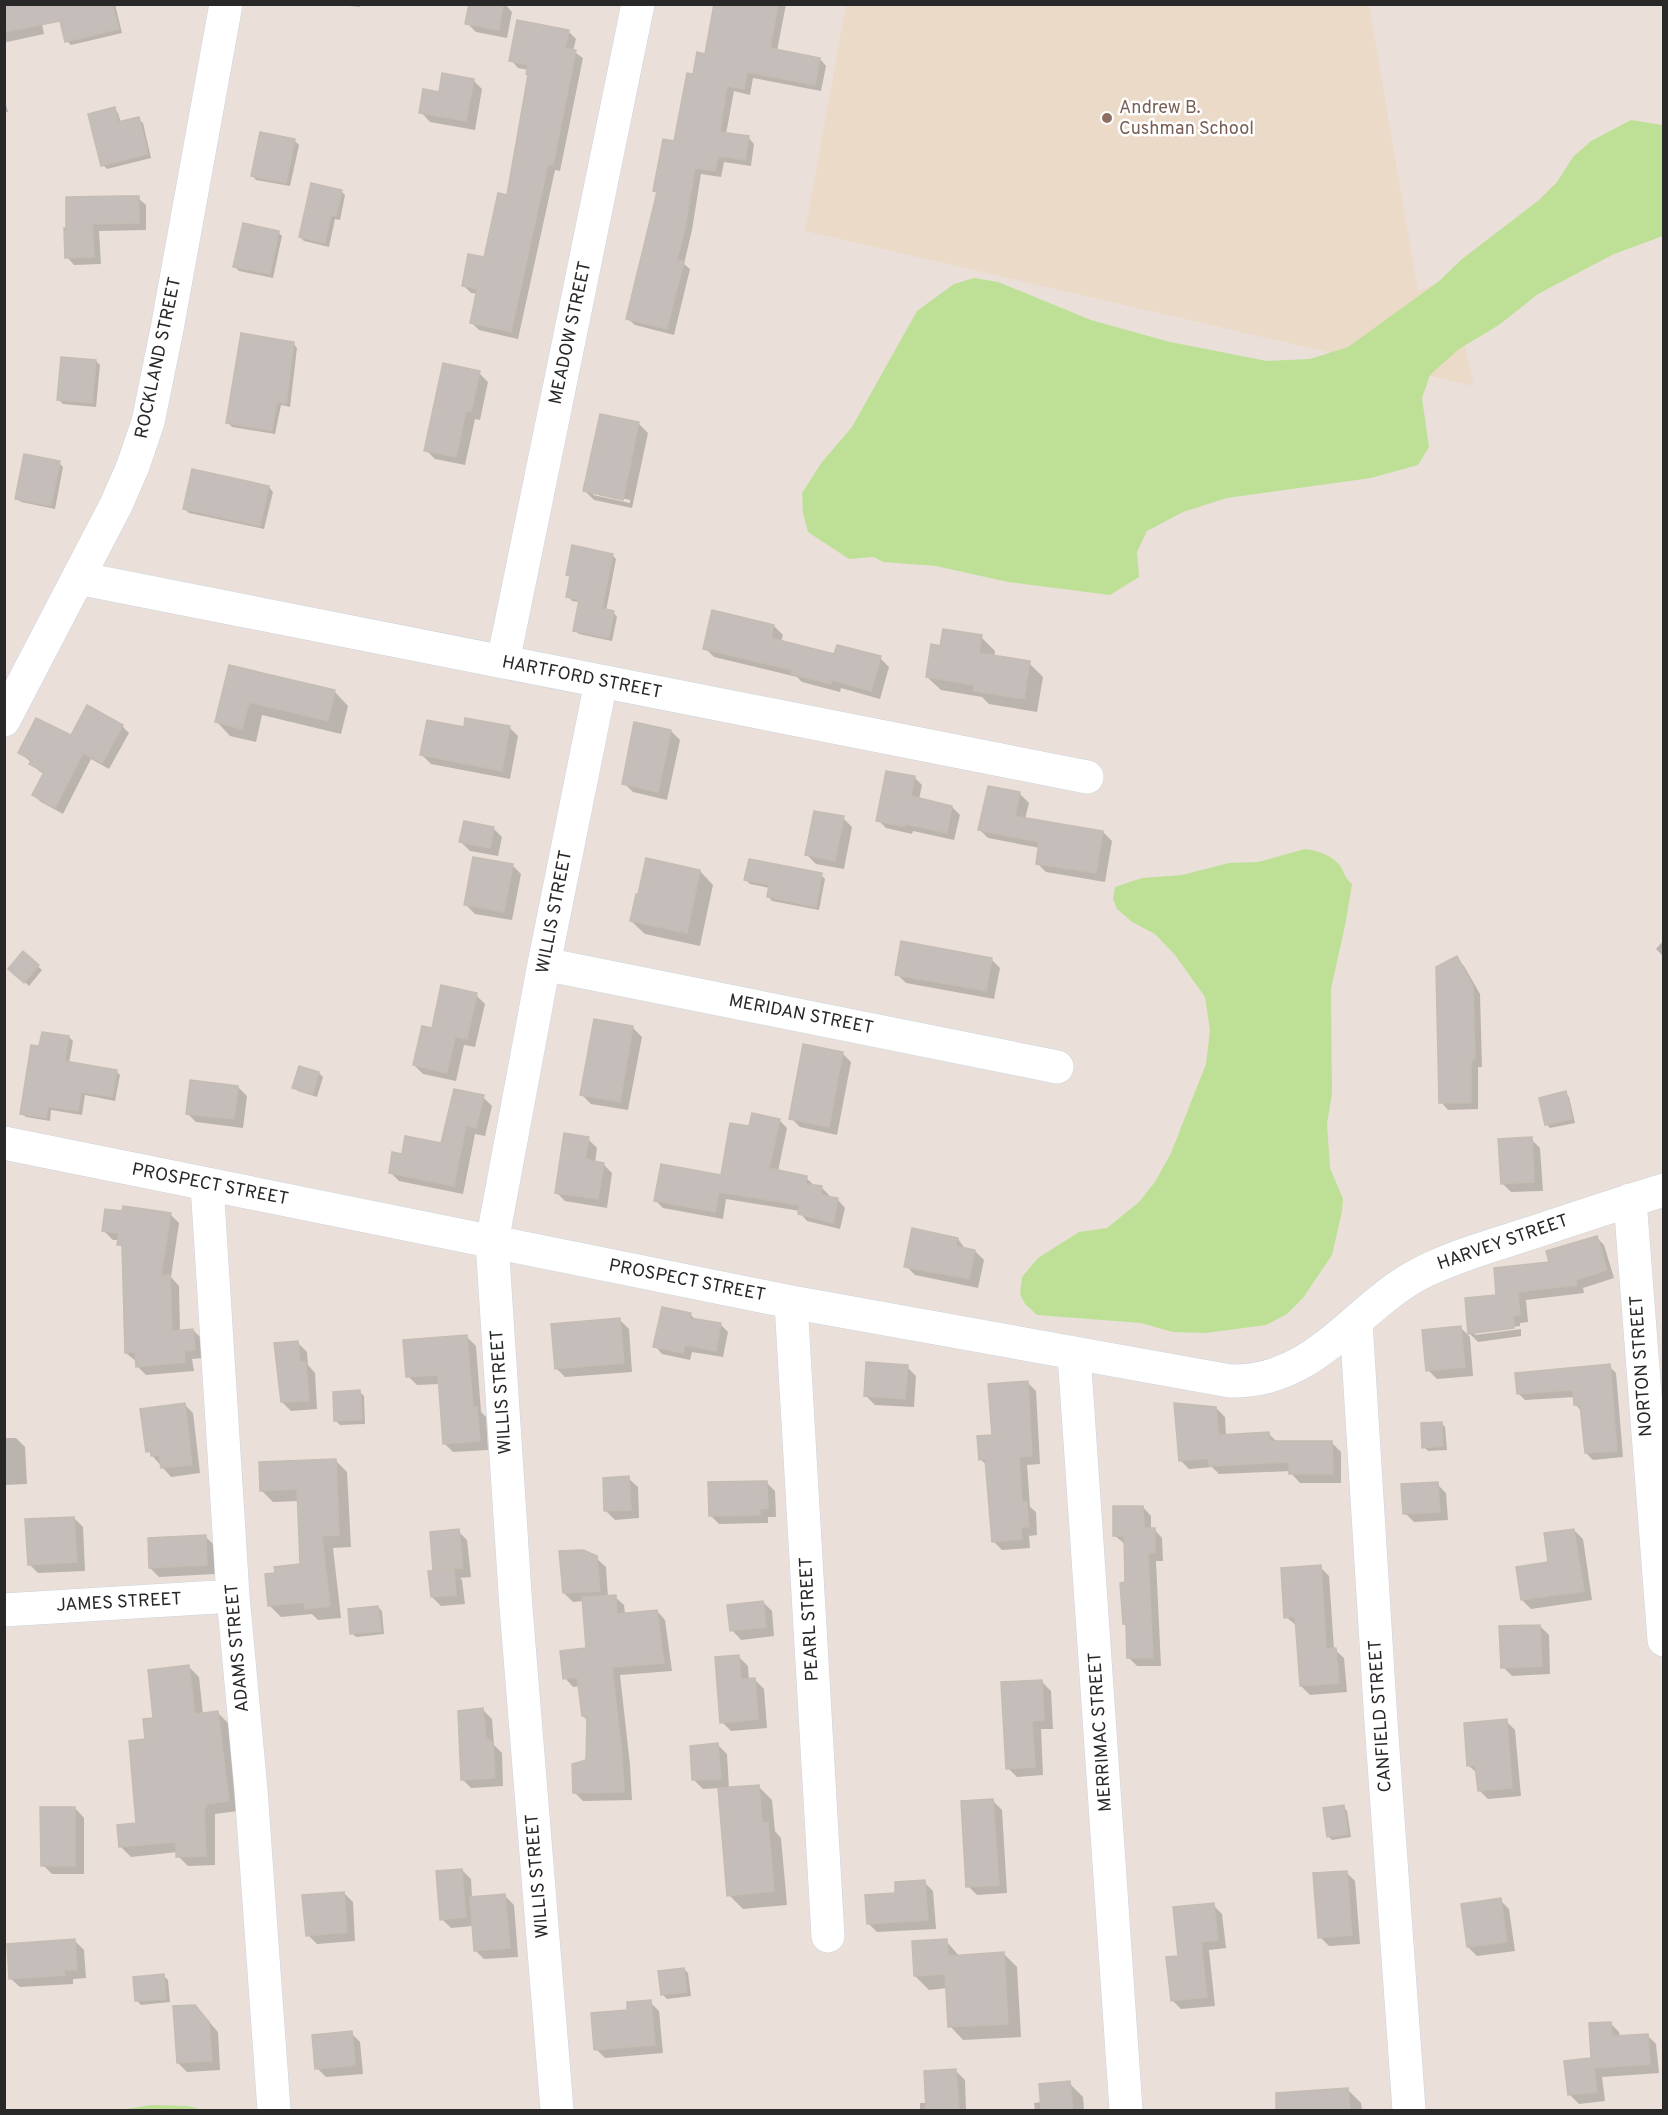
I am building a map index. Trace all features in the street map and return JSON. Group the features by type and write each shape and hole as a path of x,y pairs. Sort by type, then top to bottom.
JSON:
{"street":[{"name":"ROCKLAND STREET","path":"4,720 120,495 148,422 226,4"},
{"name":"MEADOW STREET","path":"503,662 639,4"},
{"name":"HARTFORD STREET","path":"78,578 1087,777"},
{"name":"WILLIS STREET","path":"557,2110 515,1596 492,1242 544,964 601,682"},
{"name":"MERIDAN STREET","path":"544,964 1057,1067"},
{"name":"PROSPECT STREET","path":"4,1143 791,1302 1212,1379 1249,1382 1280,1374 1298,1366 1356,1322"},
{"name":"ADAMS STREET","path":"207,1184 233,1596 251,1790 274,2110"},
{"name":"HARVEY STREET","path":"1356,1322 1404,1282 1426,1271 1474,1251 1664,1190"},
{"name":"NORTON STREET","path":"1630,1200 1664,1640"},
{"name":"PEARL STREET","path":"791,1302 828,1936"},
{"name":"CANFIELD STREET","path":"1356,1322 1381,1722 1409,2110"},
{"name":"MERRIMAC STREET","path":"1074,1354 1126,2110"},
{"name":"JAMES STREET","path":"4,1610 233,1596"}],"shaded area":[{"name":"Andrew B. Cushman School","path":"846,5 1369,5 1418,291 1449,278 1474,386 805,231"}],"green space":[{"path":"1631,120 1663,125 1663,236 1614,254 1538,294 1499,325 1459,349 1430,375 1422,398 1429,447 1418,465 1371,478 1227,498 1183,512 1147,531 1137,552 1139,577 1110,595 1008,582 936,566 883,562 874,557 849,559 808,532 803,513 802,493 822,462 852,427 917,311 954,284 974,278 998,282 1091,320 1170,342 1267,361 1310,359 1348,347 1438,282 1462,259 1539,200 1557,182 1573,157 1591,141"},
{"path":"1305,849 1330,857 1341,867 1352,884 1331,989 1332,1093 1327,1124 1330,1168 1343,1199 1332,1255 1303,1298 1287,1314 1266,1325 1206,1333 1173,1332 1141,1323 1037,1315 1025,1304 1020,1294 1022,1277 1038,1258 1079,1232 1107,1228 1139,1202 1155,1182 1171,1153 1206,1064 1210,1030 1205,997 1175,955 1155,934 1132,922 1117,909 1113,899 1115,887 1142,878 1182,875 1229,863 1258,862"},
{"path":"152,2105 188,2106 203,2110 119,2110"}],"building":[{"path":"4,4 112,4 119,29 65,42 60,21 4,32"},
{"path":"469,4 503,4 499,30 465,24"},
{"path":"714,4 778,4 770,48 820,58 815,85 747,72 744,89 727,86 720,132 749,136 745,160 718,156 715,171 695,168 677,260 684,261 667,329 626,319 657,192 653,191 663,139 674,141 687,73 693,74 697,52 705,54"},
{"path":"517,20 569,30 565,48 576,50 553,165 548,164 511,332 470,323 477,289 462,286 468,254 484,257 498,193 507,195 528,75 526,74 528,65 509,61"},
{"path":"442,73 474,79 466,121 419,113 423,89 439,92"},
{"path":"115,107 118,122 139,117 148,154 101,166 88,114"},
{"path":"260,132 295,139 286,183 251,176"},
{"path":"311,183 342,190 336,216 331,215 325,243 299,237"},
{"path":"139,196 139,223 92,224 94,257 65,258 66,197"},
{"path":"243,223 279,231 270,274 233,267"},
{"path":"241,333 294,342 286,404 277,402 272,431 226,423"},
{"path":"61,357 96,360 92,403 57,400"},
{"path":"443,363 480,371 471,412 466,411 456,457 424,451"},
{"path":"600,414 639,422 623,500 583,491"},
{"path":"24,454 60,461 51,506 15,499"},
{"path":"192,469 269,486 260,526 183,509"},
{"path":"572,545 613,554 602,608 614,611 609,638 573,631 579,600 566,597 570,576 566,575"},
{"path":"712,610 774,625 771,638 834,654 837,645 881,656 871,691 832,680 831,684 791,674 792,670 703,649"},
{"path":"943,629 982,635 979,653 1030,661 1024,699 973,691 974,685 926,677 931,644 940,646"},
{"path":"229,665 335,690 328,721 249,702 242,729 215,722"},
{"path":"87,705 123,725 102,763 83,753 55,808 32,795 44,772 29,764 32,760 18,753 36,718 71,735"},
{"path":"465,718 510,726 502,771 420,755 427,720 464,727"},
{"path":"634,722 671,730 658,792 622,784"},
{"path":"886,771 915,776 911,796 952,806 947,833 905,824 905,827 876,821"},
{"path":"988,786 1020,792 1015,816 1103,831 1096,873 1036,864 1039,842 978,830"},
{"path":"814,811 844,816 835,861 805,855"},
{"path":"464,821 494,827 490,848 459,842"},
{"path":"473,857 513,864 504,912 464,905"},
{"path":"646,858 700,870 687,933 630,921"},
{"path":"749,859 822,873 816,907 767,897 769,885 744,880"},
{"path":"901,941 992,958 986,991 895,975"},
{"path":"23,951 39,965 24,983 8,969"},
{"path":"1457,956 1473,986 1475,1060 1471,1060 1471,1103 1439,1103 1436,967"},
{"path":"441,985 477,993 467,1039 455,1037 447,1073 413,1065 422,1026 432,1028"},
{"path":"594,1019 633,1026 620,1102 580,1095"},
{"path":"42,1032 69,1036 65,1061 117,1070 112,1097 81,1092 78,1111 48,1107 46,1118 20,1114 31,1045 39,1046"},
{"path":"803,1044 843,1052 829,1127 789,1119"},
{"path":"299,1066 319,1072 313,1094 292,1088"},
{"path":"190,1080 238,1086 234,1119 186,1114"},
{"path":"454,1089 484,1095 476,1128 466,1125 454,1186 389,1173 392,1152 402,1154 405,1136 441,1143"},
{"path":"1566,1091 1572,1119 1545,1125 1539,1098"},
{"path":"752,1113 780,1119 769,1168 807,1176 806,1184 822,1186 821,1195 838,1198 833,1223 798,1214 799,1205 719,1192 715,1212 654,1201 661,1164 721,1175 730,1123 749,1126"},
{"path":"564,1133 589,1137 585,1159 604,1163 598,1199 555,1193"},
{"path":"1532,1137 1534,1182 1501,1184 1498,1139"},
{"path":"123,1206 171,1213 161,1275 170,1275 172,1331 193,1329 195,1350 184,1351 185,1362 136,1367 135,1352 125,1353 122,1245 117,1245 119,1233 102,1231 105,1209 122,1211"},
{"path":"912,1228 958,1238 956,1246 975,1250 969,1279 904,1267"},
{"path":"1597,1236 1607,1270 1576,1280 1577,1285 1518,1292 1520,1315 1513,1316 1514,1328 1468,1334 1465,1298 1496,1295 1494,1268 1549,1262 1546,1251"},
{"path":"662,1307 691,1313 690,1318 721,1323 716,1351 685,1345 683,1353 653,1347"},
{"path":"620,1318 624,1363 555,1369 551,1324"},
{"path":"1461,1326 1465,1367 1426,1371 1422,1330"},
{"path":"467,1335 473,1407 477,1407 480,1441 443,1444 438,1375 406,1377 403,1340"},
{"path":"298,1341 300,1362 306,1362 309,1401 281,1402 274,1343"},
{"path":"866,1362 908,1365 905,1399 864,1396"},
{"path":"1610,1364 1617,1451 1585,1453 1580,1405 1574,1405 1573,1390 1517,1394 1515,1373"},
{"path":"1028,1381 1032,1456 1019,1457 1022,1502 1027,1502 1029,1527 1021,1527 1022,1539 992,1542 985,1459 979,1460 977,1436 992,1435 988,1384"},
{"path":"360,1390 362,1420 334,1421 333,1392"},
{"path":"185,1403 192,1465 161,1468 159,1455 151,1456 151,1451 146,1452 140,1409"},
{"path":"1174,1403 1216,1407 1219,1435 1269,1432 1270,1441 1332,1441 1333,1474 1289,1474 1289,1462 1209,1466 1208,1458 1179,1461"},
{"path":"1442,1422 1443,1446 1422,1448 1421,1423"},
{"path":"336,1459 339,1535 322,1536 330,1606 305,1609 304,1602 268,1606 265,1574 275,1573 274,1567 300,1564 297,1489 260,1491 259,1462"},
{"path":"629,1476 631,1510 604,1511 603,1478"},
{"path":"767,1481 768,1508 760,1509 760,1515 709,1516 708,1482"},
{"path":"1438,1482 1440,1512 1403,1514 1401,1484"},
{"path":"1113,1506 1143,1506 1144,1528 1155,1528 1155,1553 1148,1553 1153,1658 1127,1658 1126,1624 1123,1624 1120,1583 1125,1582 1124,1536 1113,1536"},
{"path":"74,1517 77,1562 28,1565 25,1519"},
{"path":"459,1529 463,1568 433,1570 430,1532"},
{"path":"1574,1529 1584,1591 1521,1600 1516,1567 1548,1562 1544,1533"},
{"path":"206,1535 207,1565 149,1568 148,1538"},
{"path":"583,1550 597,1556 600,1591 563,1593 559,1551"},
{"path":"1321,1565 1326,1649 1336,1648 1339,1683 1300,1686 1295,1617 1284,1618 1281,1568"},
{"path":"454,1570 456,1595 431,1597 428,1571"},
{"path":"616,1595 617,1614 657,1610 664,1663 612,1667 624,1792 573,1793 572,1764 586,1760 587,1716 582,1716 577,1677 563,1679 560,1651 586,1648 582,1597"},
{"path":"763,1601 766,1627 730,1631 727,1605"},
{"path":"378,1606 381,1631 350,1634 348,1609"},
{"path":"1540,1625 1542,1666 1501,1668 1499,1626"},
{"path":"739,1655 741,1679 755,1678 758,1719 720,1723 715,1657"},
{"path":"189,1665 195,1714 218,1711 229,1801 206,1804 204,1809 206,1856 176,1857 176,1842 119,1847 117,1825 136,1823 129,1741 145,1739 143,1719 153,1718 148,1670"},
{"path":"1042,1680 1044,1720 1032,1721 1035,1767 1006,1769 1001,1682"},
{"path":"483,1708 486,1737 493,1743 495,1778 461,1780 458,1711"},
{"path":"1507,1719 1512,1788 1478,1791 1475,1765 1467,1766 1464,1723"},
{"path":"718,1743 721,1779 692,1780 690,1746"},
{"path":"759,1785 762,1823 768,1822 774,1891 727,1896 718,1788"},
{"path":"993,1799 999,1885 966,1887 961,1801"},
{"path":"1344,1805 1348,1834 1327,1837 1323,1808"},
{"path":"40,1807 75,1807 75,1866 41,1866"},
{"path":"462,1869 466,1917 440,1920 436,1871"},
{"path":"1347,1871 1352,1935 1318,1938 1313,1873"},
{"path":"925,1880 928,1920 867,1924 865,1895 895,1893 895,1882"},
{"path":"344,1892 347,1932 306,1936 302,1895"},
{"path":"505,1894 510,1948 474,1951 470,1897"},
{"path":"1501,1898 1507,1942 1467,1947 1461,1904"},
{"path":"1214,1903 1218,1940 1201,1942 1207,1997 1171,2001 1166,1957 1178,1956 1173,1907"},
{"path":"75,1939 77,1970 64,1970 65,1975 9,1979 7,1944"},
{"path":"947,1939 948,1956 1004,1952 1008,2024 948,2027 945,1974 914,1976 912,1941"},
{"path":"684,1968 687,1992 661,1995 658,1971"},
{"path":"164,1974 166,1999 135,2001 133,1977"},
{"path":"651,2000 655,2045 594,2050 591,2013 627,2010 627,2002"},
{"path":"195,2005 209,2022 212,2061 177,2063 173,2006"},
{"path":"1611,2022 1612,2036 1648,2034 1650,2064 1594,2068 1597,2092 1568,2095 1564,2061 1591,2058 1589,2023"},
{"path":"352,2031 355,2065 315,2069 312,2035"},
{"path":"956,2069 959,2110 926,2110 924,2071"},
{"path":"1070,2081 1073,2110 1041,2110 1039,2084"},
{"path":"1348,2088 1350,2110 1276,2110 1276,2093"}],"place":[{"name":"Andrew B. Cushman School","path":"1107,118"}]}
